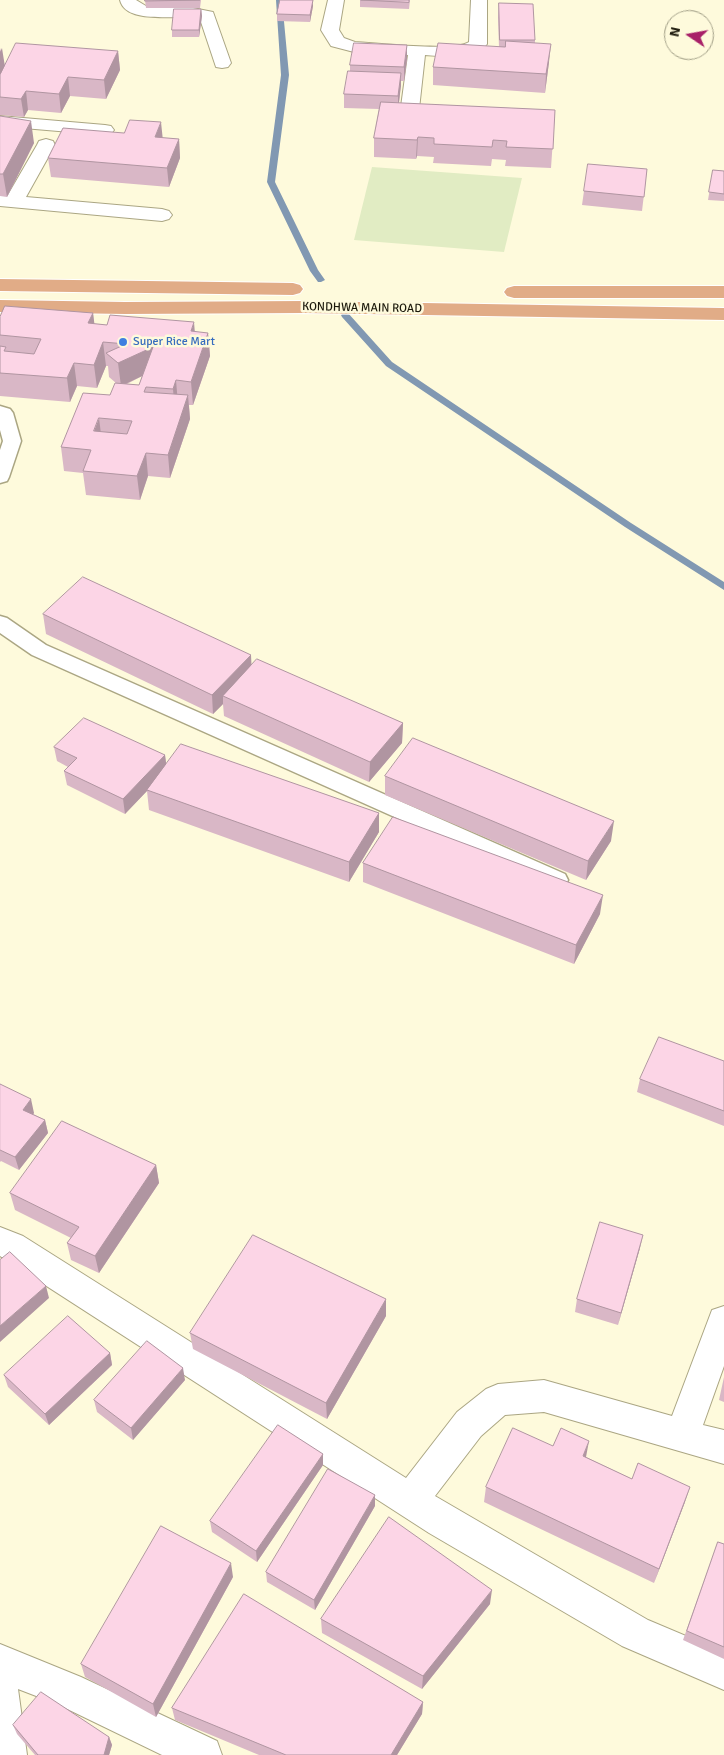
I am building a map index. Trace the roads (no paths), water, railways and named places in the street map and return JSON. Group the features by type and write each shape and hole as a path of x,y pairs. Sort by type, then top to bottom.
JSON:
{"main road":[{"name":"KONDHWA MAIN ROAD","path":"0,284 545,292 724,292"},
{"name":"KONDHWA MAIN ROAD","path":"0,306 487,309 724,314"}],"street":[{"path":"128,0 129,4 139,11 190,11 208,8 222,63"},
{"path":"336,0 330,30 337,42 354,47 417,50 468,50 478,44 479,0"},
{"path":"417,50 409,114 455,117"},
{"path":"0,121 105,130"},
{"path":"46,145 7,200 162,216"},
{"path":"0,1241 12,1246 410,1501 635,1634 724,1671"},
{"path":"682,1435 724,1321"},
{"path":"410,1501 469,1424 498,1400 544,1396 724,1447"},
{"path":"0,1663 68,1690 203,1755"},
{"path":"0,1691 8,1755"}],"lane":[{"path":"0,411 4,413 12,441 0,477"},
{"path":"0,624 39,650 564,883"}],"waterway":[{"path":"279,0 285,75 271,182 314,271 321,280"},
{"path":"345,315 389,364 628,525 724,587"}],"place":[{"name":"Super Rice Mart","path":"123,342"}]}
